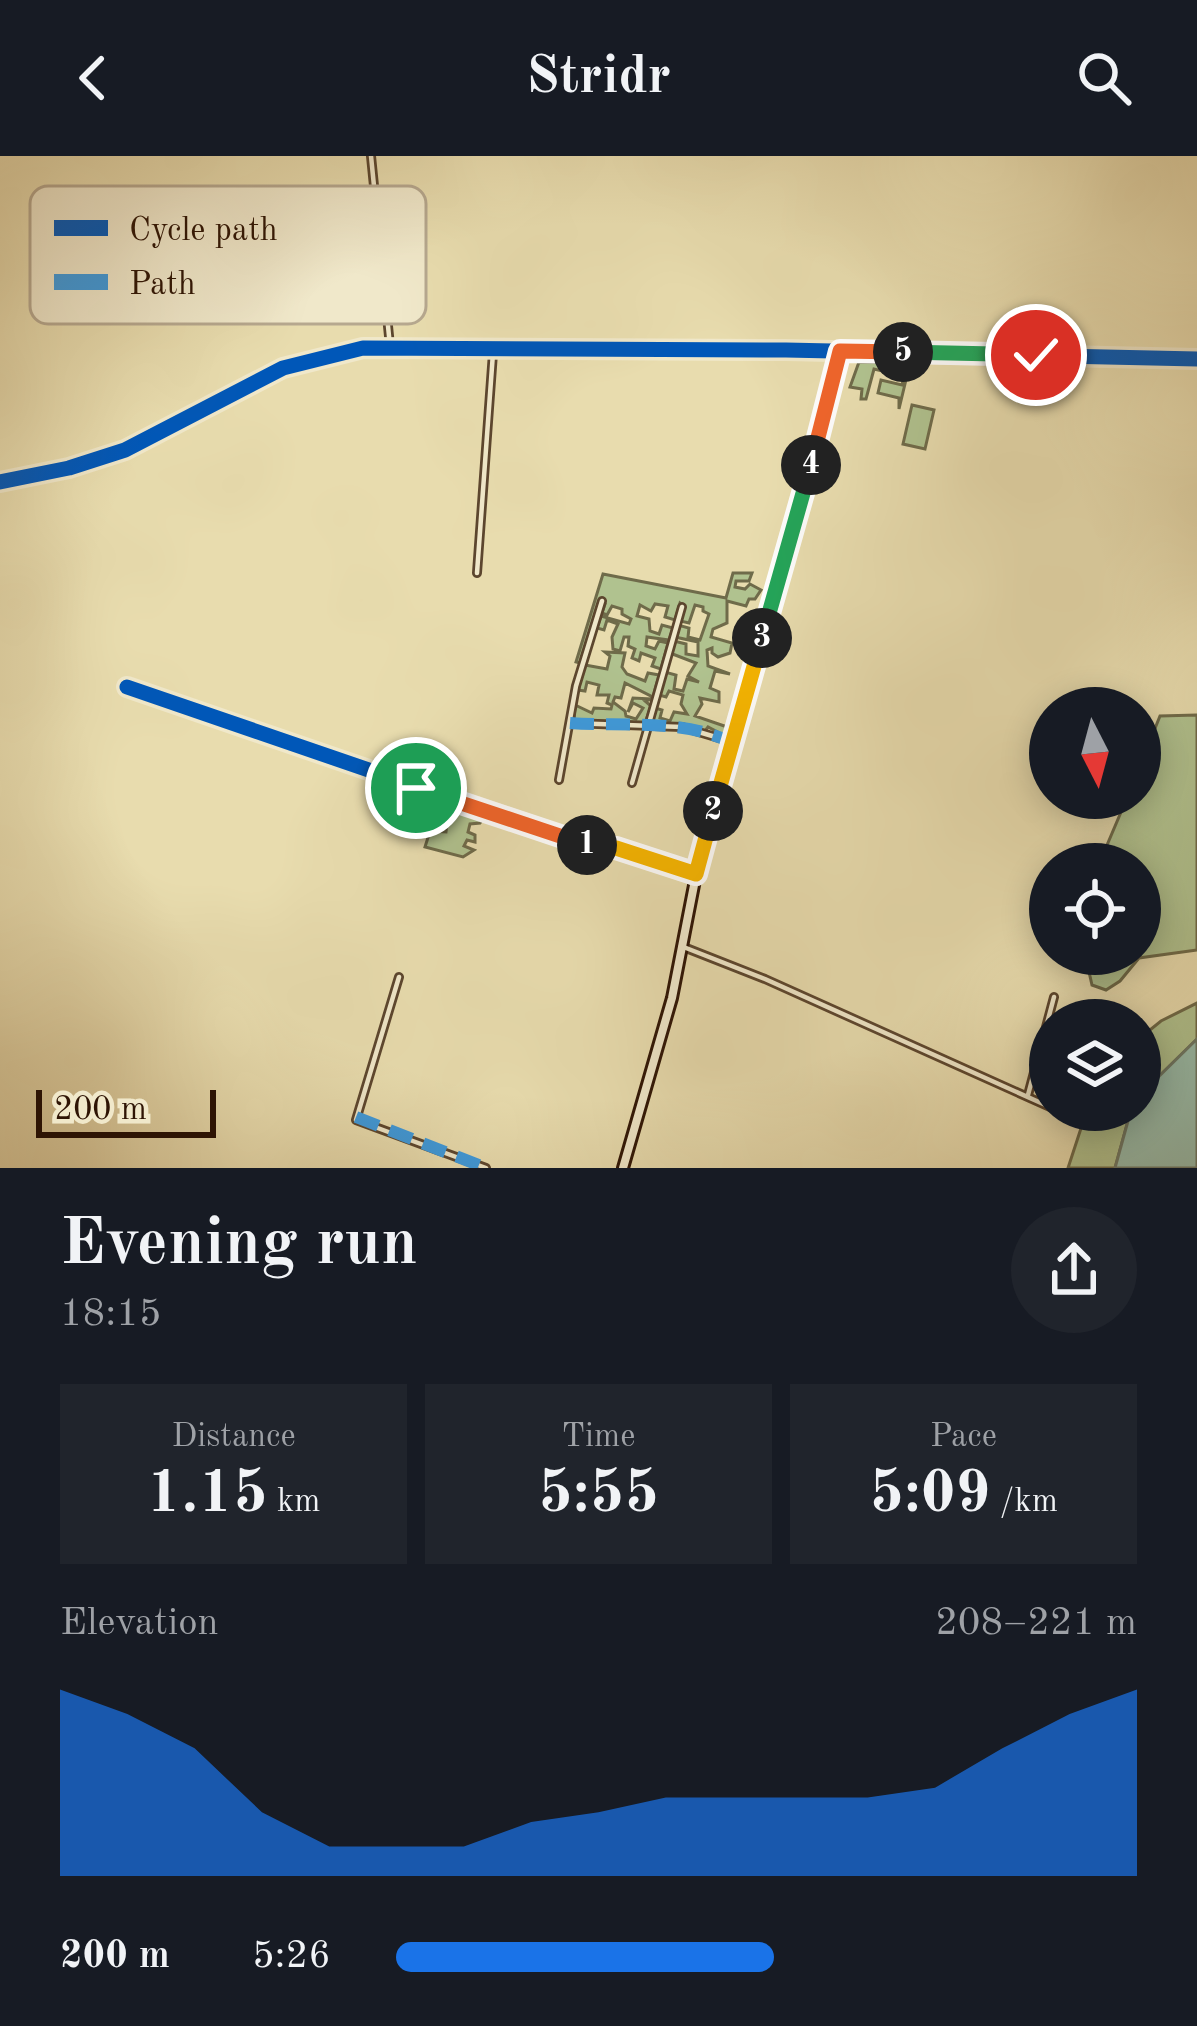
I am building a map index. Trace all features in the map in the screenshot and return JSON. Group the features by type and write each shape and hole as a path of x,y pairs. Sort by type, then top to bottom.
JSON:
{"main road":[{"path":"0,482 124,451 283,368 336,352 390,346 1197,359"},
{"path":"623,1168 672,998 696,874 840,351"}],"street":[{"path":"371,156 374,186"},
{"path":"388,324 390,346"},
{"path":"477,573 493,347"},
{"path":"559,780 576,686 602,601"},
{"path":"632,783 682,607"},
{"path":"127,687 573,840 616,848 696,874"},
{"path":"570,723 700,730 733,743"},
{"path":"681,946 1028,1095 1054,997"},
{"path":"399,977 356,1117 486,1168"}],"green space":[{"path":"859,362 910,363 899,409 899,398 878,393 881,380 902,385 904,376 874,369 866,399 861,399 862,389 850,387"},
{"path":"912,405 934,410 925,449 903,444"},
{"path":"733,573 752,573 749,581 736,581 735,587 745,589 750,584 761,590 746,606 727,601 727,623 713,629 711,637 732,643 730,653 718,657 712,648 707,650 708,666 730,674 715,671 710,688 719,692 719,702 700,698 695,716 733,729 729,738 708,727 705,731 652,721 655,708 662,710 660,718 670,721 674,712 687,714 681,704 683,695 669,691 666,697 659,695 665,672 676,675 674,689 683,691 687,679 699,682 688,676 696,663 670,653 674,641 686,644 686,654 698,656 698,642 675,637 678,625 689,628 688,637 700,640 709,614 703,607 695,605 689,623 680,621 684,606 680,603 675,620 665,617 668,606 655,604 651,611 640,605 637,616 649,619 650,631 659,634 662,625 673,628 669,640 647,637 646,646 655,649 659,641 668,643 661,669 652,666 655,658 641,653 639,661 632,658 635,649 628,646 629,637 624,637 620,651 613,649 618,624 607,620 604,630 597,628 601,616 629,624 631,619 612,606 607,615 602,613 605,604 601,602 580,663 576,662 603,574 726,598"},
{"path":"605,652 625,653 622,667 627,674 645,681 648,673 659,675 653,697 625,683 621,698 613,702 636,719 643,708 633,703 628,712 633,698 652,699 645,701 651,706 645,723 574,720 575,705 592,713 594,708 611,709 609,695 597,695 599,685 587,682 585,691 578,690 585,665 607,669 610,656"},
{"path":"1197,715 1197,950 1161,955 1161,843 1108,843 1118,819 1161,819 1161,716"},
{"path":"452,803 481,812 483,818 470,824 468,832 475,835 475,842 467,840 464,846 474,850 463,857 425,847 430,831 446,832 445,810"},
{"path":"1090,975 1125,975 1106,990 1092,985"},
{"path":"1197,1003 1197,1039 1161,1074 1161,1021"},
{"path":"1080,1131 1125,1131 1115,1168 1068,1168"}],"shaded area":[{"path":"1197,1039 1197,1168 1115,1168 1125,1131 1161,1131 1161,1074"}],"marked path":[{"path":"570,723 674,727 733,743"},
{"path":"356,1117 486,1168"}],"cycle path":[{"path":"0,482 125,450 283,368 363,348 1197,359"},
{"path":"127,687 593,847 617,848 696,875"}],"route":[{"path":"416,788 593,847 616,848 696,874 840,351 1036,355"}]}
